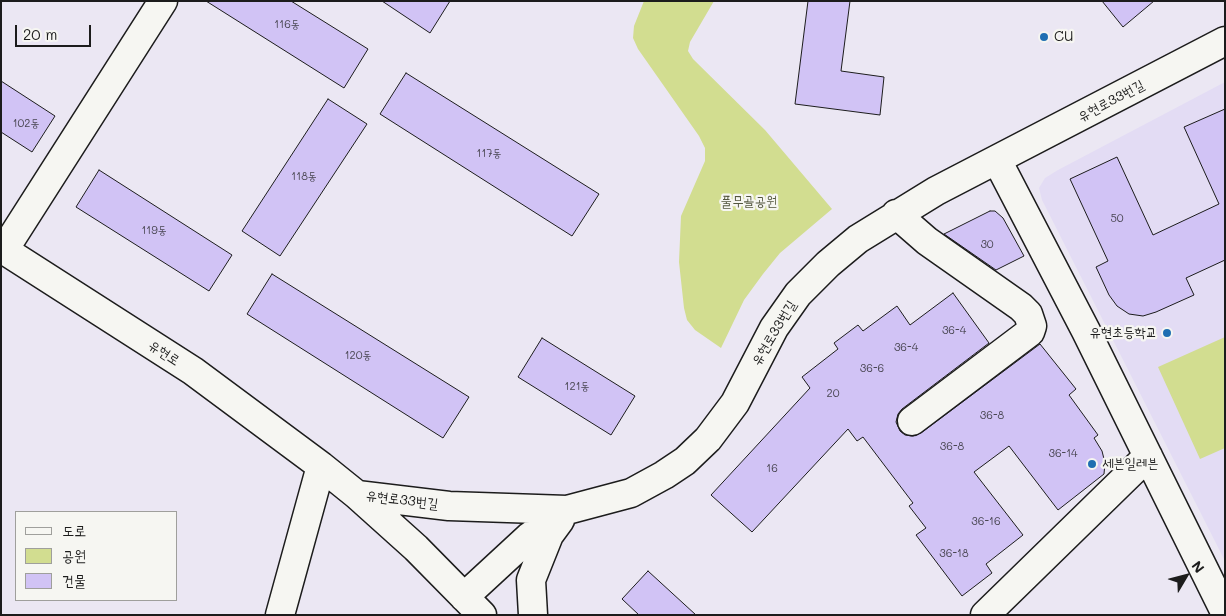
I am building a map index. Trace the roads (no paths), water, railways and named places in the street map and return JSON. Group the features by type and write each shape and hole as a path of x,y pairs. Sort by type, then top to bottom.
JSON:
{"street":[{"path":"2,249 163,1"},
{"name":"유현로33번길","path":"357,494 449,506 567,510 631,493 685,461 708,439 735,403 774,328 798,294 828,264 858,239 896,214 1225,41"},
{"path":"997,160 1045,249 1225,612"},
{"path":"896,214 927,241 1021,307 1028,314 1032,326 1030,332 912,422"},
{"name":"유현로","path":"2,249 193,371 321,466 357,494 416,548 473,606"},
{"path":"985,615 1148,456"},
{"path":"280,615 321,466"},
{"path":"532,615 531,580 537,560 549,535 567,510"},
{"name":"유현로33번길","path":"473,606 529,537 567,510"}],"place":[{"name":"CU","path":"1044,37"},
{"name":"유현초등학교","path":"1167,333"},
{"name":"세븐일레븐","path":"1092,464"}],"park label":[{"name":"풀무골공원","path":"749,202"}]}
